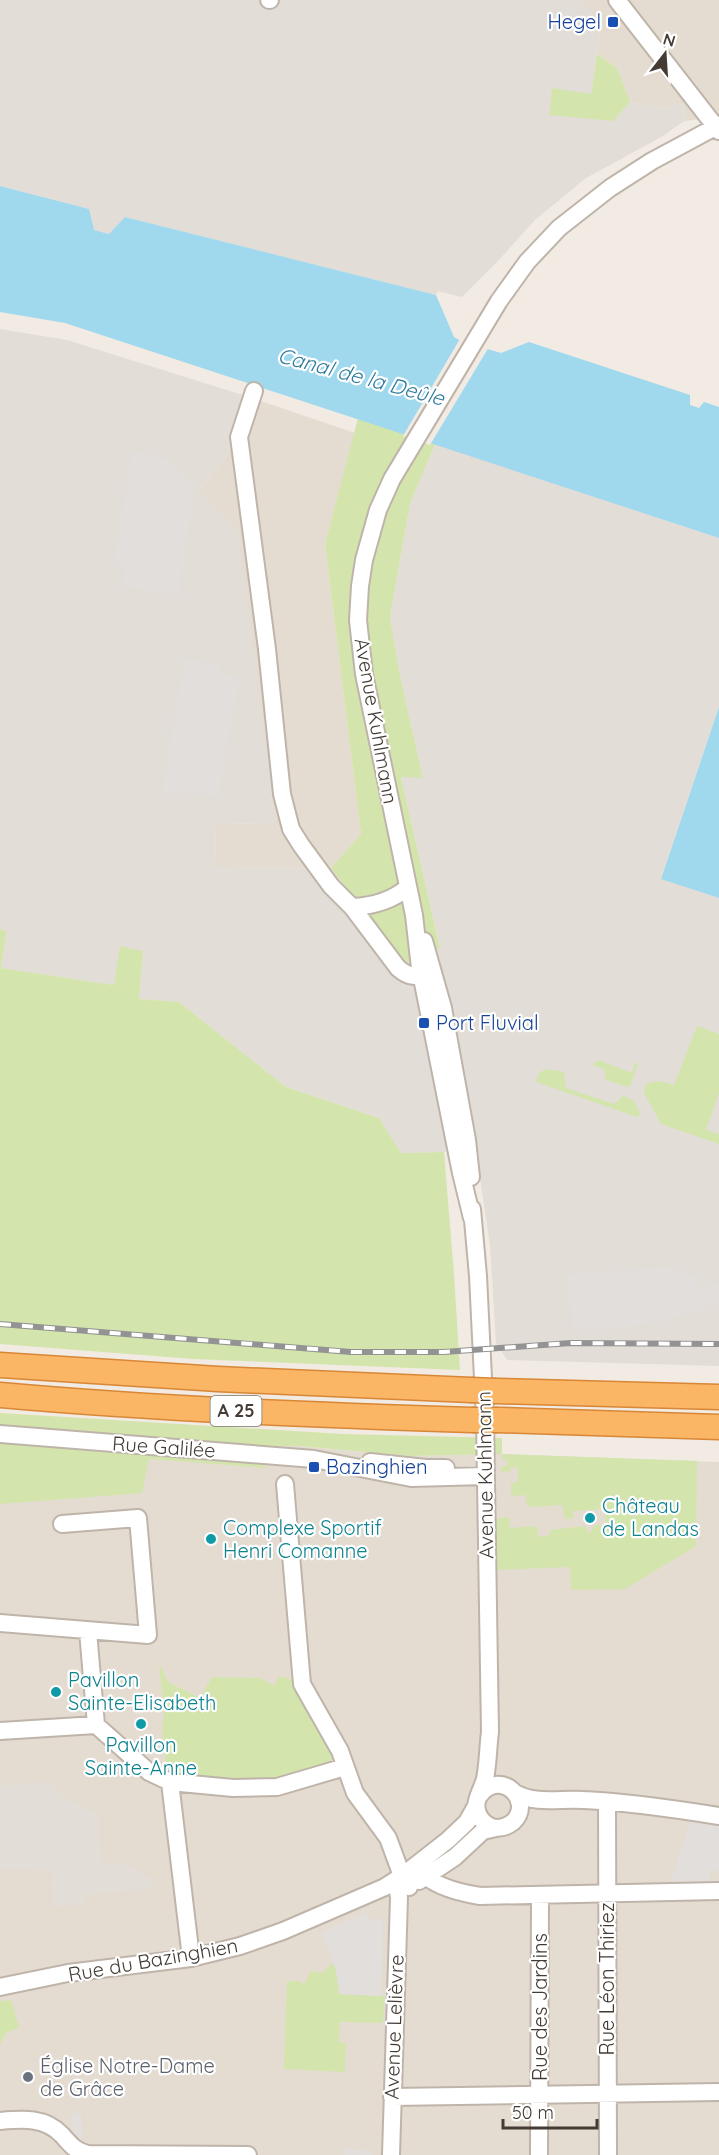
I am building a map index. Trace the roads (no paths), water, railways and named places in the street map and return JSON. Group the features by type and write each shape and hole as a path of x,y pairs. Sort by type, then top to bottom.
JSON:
{"highway":[{"name":"A 25","path":"0,1365 218,1379 471,1390 719,1396"},
{"name":"A 25","path":"0,1395 485,1426 719,1427"}],"street":[{"path":"617,0 718,128"},
{"name":"Avenue Kuhlmann","path":"478,1801 486,1773 490,1732 485,1426 477,1259 472,1218 460,1173 428,975 366,686 359,634 358,604 364,560 372,529 386,492 512,281 542,245 578,211 640,168 718,128"},
{"path":"254,391 239,437 267,649 282,794 291,829 331,886 352,907 398,968 410,976 428,975"},
{"path":"352,907 384,902 394,898 408,887"},
{"name":"Rue Galilée","path":"0,1434 329,1461 486,1470"},
{"path":"285,1484 301,1678 304,1690 340,1751 355,1793 388,1838 403,1887"},
{"path":"0,1623 148,1635 138,1518 62,1524"},
{"path":"88,1630 96,1725 155,1776 170,1782 233,1788 277,1787 345,1767"},
{"path":"0,1731 96,1725"},
{"name":"Avenue Kuhlmann","path":"490,1732 495,1768 501,1781 511,1790"},
{"path":"170,1782 190,1958"},
{"path":"607,1802 566,1806 525,1815 506,1826 496,1828 480,1819 478,1801 483,1790 493,1785 511,1790 523,1797 538,1800 607,1802 719,1816"},
{"path":"511,1790 520,1806 515,1820"},
{"name":"Rue du Bazinghien","path":"0,1988 68,1973 190,1958 240,1946 385,1887 403,1887 424,1869 467,1822 478,1801"},
{"name":"Rue Léon Thiriez","path":"607,1802 608,2155"},
{"name":"Rue du Bazinghien","path":"424,1869 455,1857 480,1833 496,1828"},
{"path":"424,1869 448,1887 473,1895 719,1891"},
{"name":"Avenue Lelièvre","path":"390,2150 403,1887"},
{"name":"Rue des Jardins","path":"539,2155 540,1895"},
{"path":"392,2097 719,2092"},
{"path":"0,2121 24,2119 42,2122 61,2134 78,2152 88,2154 248,2155"}],"water":[{"name":"Canal de la Deûle","path":"0,186 89,209 94,230 109,234 125,217 436,295 454,337 461,341 501,353 529,342 690,395 690,405 699,408 704,402 719,407 719,538 65,323 0,312"},
{"path":"719,707 719,898 661,879"}],"railway":[{"path":"0,1324 351,1352 444,1352 571,1343 719,1344"}],"place":[{"name":"Hegel","path":"613,22"},
{"name":"Port Fluvial","path":"424,1023"},
{"name":"Bazinghien","path":"314,1467"},
{"name":"Château de Landas","path":"590,1518"},
{"name":"Complexe Sportif Henri Comanne","path":"211,1539"},
{"name":"Pavillon Sainte-Elisabeth","path":"56,1692"},
{"name":"Pavillon Sainte-Anne","path":"141,1724"},
{"name":"Église Notre-Dame de Grâce","path":"28,2077"}]}
